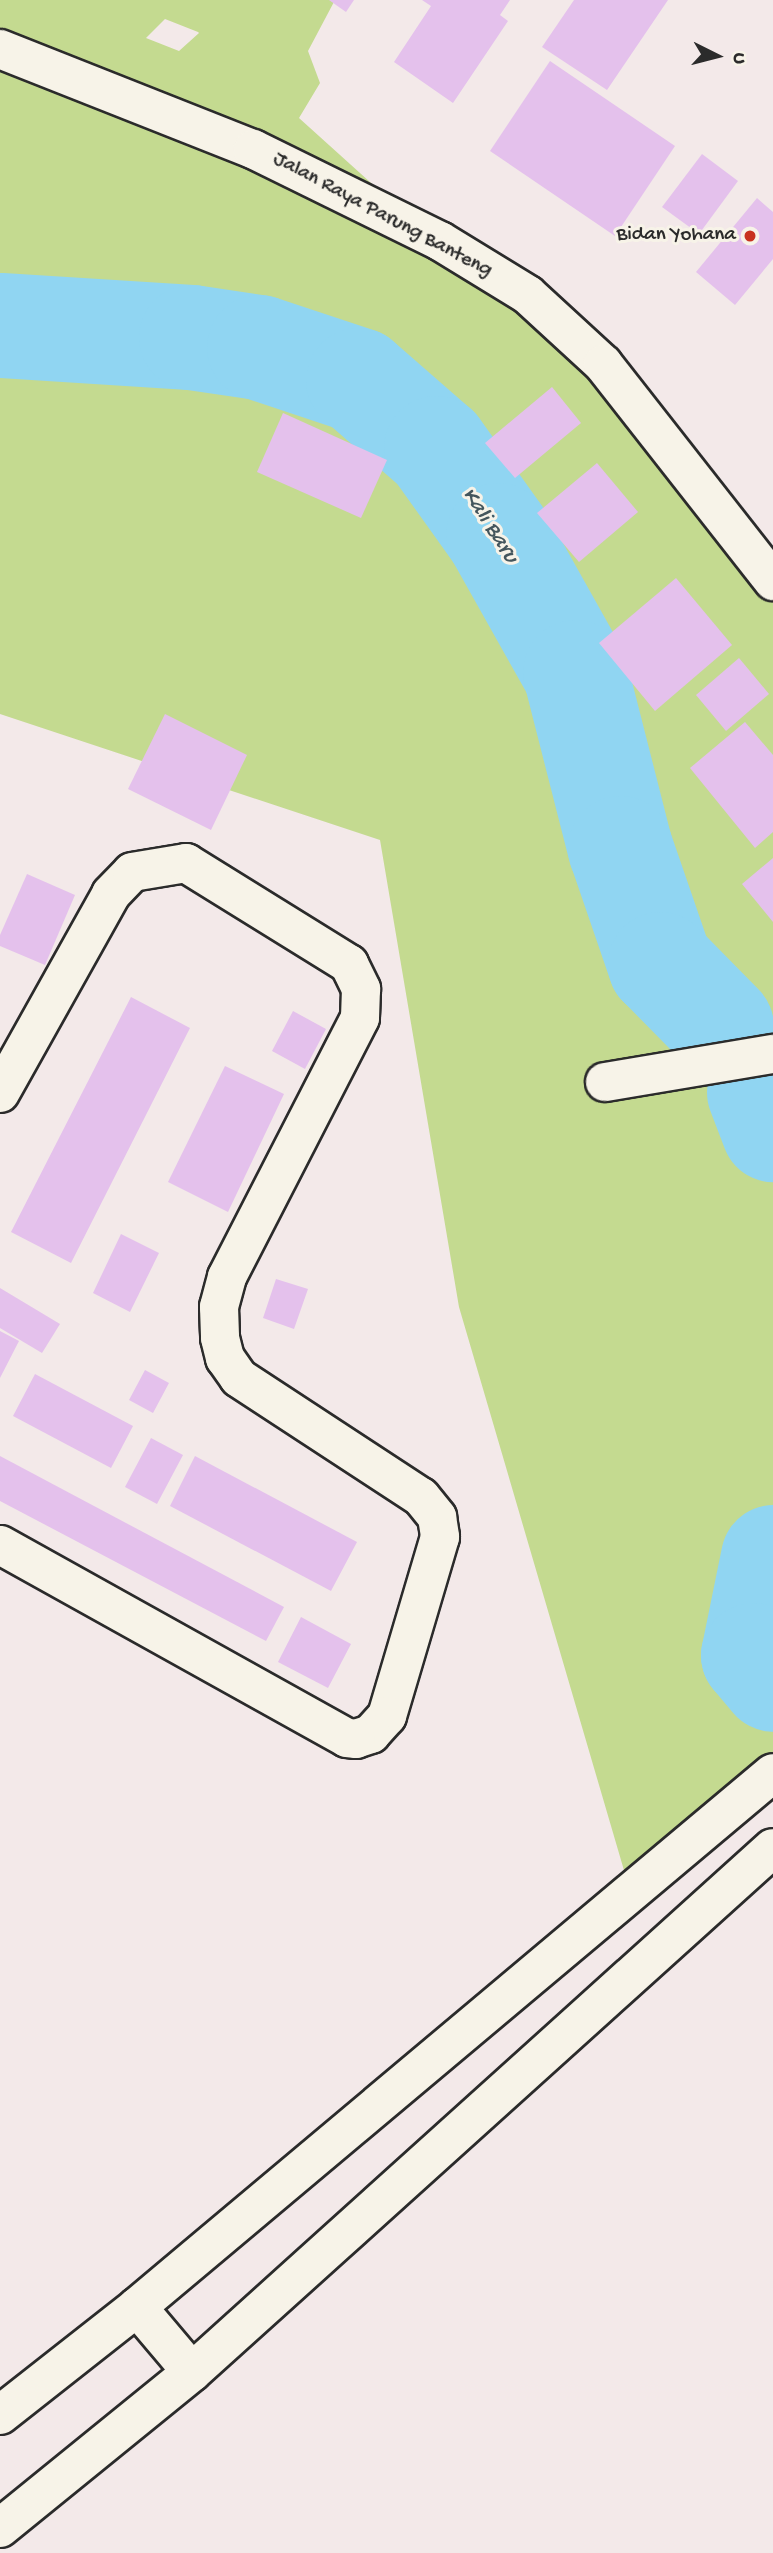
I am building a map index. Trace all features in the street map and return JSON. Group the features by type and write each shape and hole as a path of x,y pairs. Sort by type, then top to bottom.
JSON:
{"street":[{"name":"Jalan Raya Parung Banteng","path":"0,49 253,149 440,241 527,295 603,364 770,567"},
{"path":"0,1093 111,894 132,872 186,863 349,964 361,989 360,1018 227,1278 219,1307 220,1338 225,1358 239,1378 421,1496 437,1517 440,1537 387,1716 371,1734 356,1739 347,1738 0,1545"},
{"path":"605,1082 773,1054"},
{"path":"0,2415 136,2307 761,1784"},
{"path":"0,2528 192,2372 773,1848"},
{"path":"136,2307 192,2372"}],"green space":[{"path":"0,0 335,0 308,51 320,83 299,118 442,247 530,300 773,581 773,1760 628,1884 459,1307 380,840 0,714","holes":["165,19 198,32 179,51 146,38"]}],"building":[{"path":"329,0 354,0 346,12"},
{"path":"422,0 510,0 500,15 508,21 453,103 394,62 431,6"},
{"path":"574,0 668,0 607,90 542,47"},
{"path":"550,61 675,146 615,236 490,151"},
{"path":"702,154 738,181 699,234 662,207"},
{"name":"Bidan Yohana","path":"757,198 773,212 773,259 735,305 696,272"},
{"path":"552,387 581,423 515,478 485,443"},
{"path":"283,413 387,460 361,518 257,472"},
{"path":"597,463 638,512 579,562 537,513"},
{"path":"676,578 732,645 655,711 599,643"},
{"path":"739,658 769,694 726,731 696,695"},
{"path":"165,714 247,755 211,830 128,789"},
{"path":"745,722 773,755 773,832 755,848 690,768"},
{"path":"773,858 773,922 742,884"},
{"path":"27,874 75,895 45,965 0,946 0,935"},
{"path":"131,997 190,1028 71,1263 11,1232"},
{"path":"293,1011 326,1029 305,1069 272,1051"},
{"path":"225,1066 284,1094 228,1212 168,1182"},
{"path":"121,1234 159,1253 130,1312 93,1293"},
{"path":"276,1279 308,1289 294,1329 263,1318"},
{"path":"0,1288 60,1324 42,1353 0,1328"},
{"path":"0,1331 19,1341 0,1378"},
{"path":"145,1370 169,1383 153,1413 129,1400"},
{"path":"35,1374 133,1426 111,1468 13,1416"},
{"path":"151,1438 183,1455 157,1504 125,1487"},
{"path":"0,1456 284,1607 266,1641 0,1501"},
{"path":"195,1456 357,1542 331,1591 170,1506"},
{"path":"301,1617 351,1644 328,1688 278,1662"}],"waterway":[{"name":"Kali Baru","path":"0,325 191,337 259,347 358,380 436,448 498,535 575,672 620,848 660,964 721,1026"},
{"name":"Kali Baru","path":"759,1092 773,1129"},
{"name":"Kali Baru","path":"773,1557 753,1655 773,1679"}],"place":[{"name":"Bidan Yohana","path":"750,236"}]}
